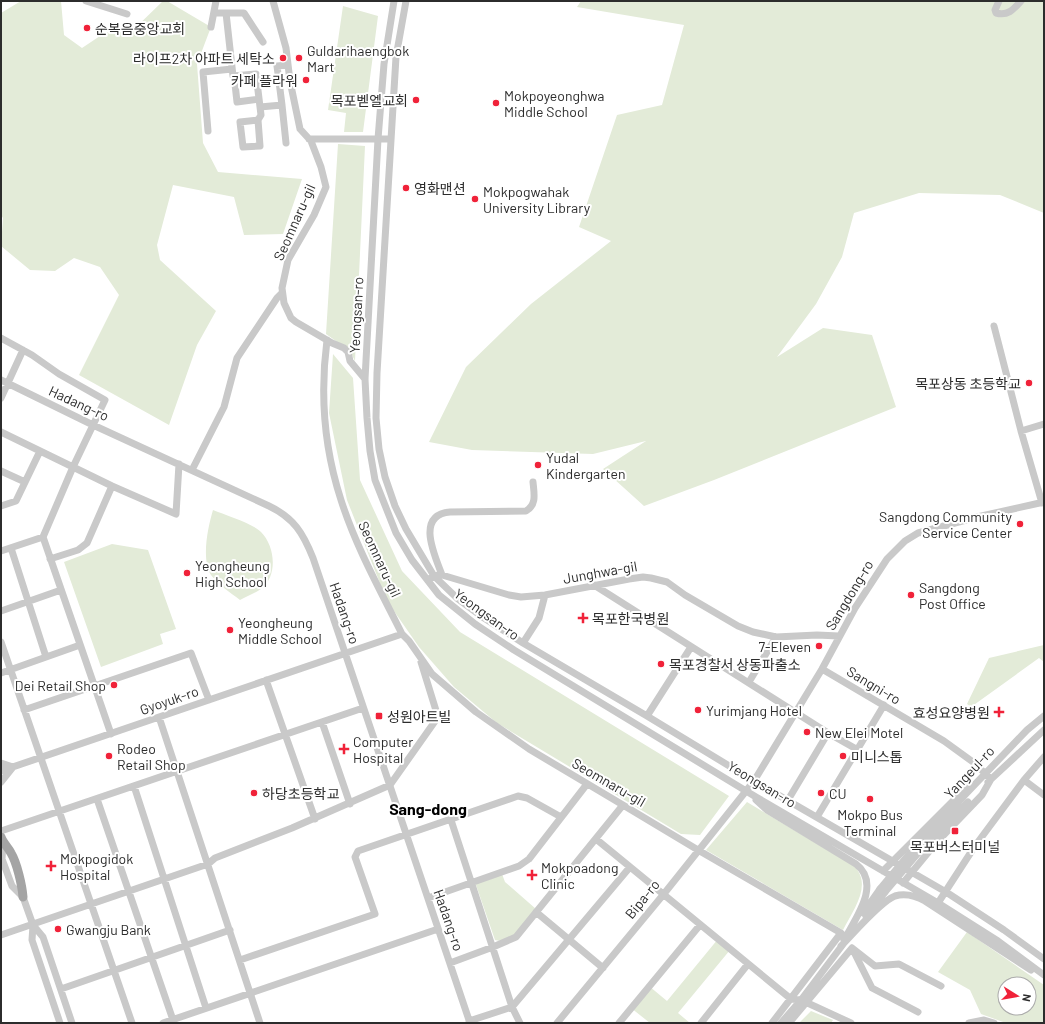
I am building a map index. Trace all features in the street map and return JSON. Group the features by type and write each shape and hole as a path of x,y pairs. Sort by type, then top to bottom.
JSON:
{"main road":[{"path":"2,840 11,853 22,887 23,896"}],"street":[{"path":"86,1 127,14"},
{"path":"211,27 216,1"},
{"name":"Seomnaru-gil","path":"273,1 286,48 290,80 300,129 311,141 321,166 326,187 314,215 288,260 282,293 284,303 291,318 327,340 324,365 323,398 329,451 335,480 343,506 359,546 402,634 409,641 432,674 476,712 528,749 698,850 841,932 791,999"},
{"name":"Yeongsan-ro","path":"394,1 384,64 378,139 365,379 367,418 370,451 375,480 396,534 427,581 453,608 514,650 747,791 938,903 998,941 1044,975"},
{"name":"Yeongsan-ro","path":"404,1 396,57 390,139 377,373 376,418 379,449 385,477 395,506 406,529 434,576 458,599 523,643 648,716 754,781 946,892 1004,930 1044,959"},
{"path":"999,1 995,10 996,13 1007,14 1011,12 1021,1"},
{"path":"214,13 244,13 263,42"},
{"path":"226,13 233,76 256,74 262,115 258,120"},
{"path":"286,143 277,66 288,65"},
{"path":"208,131 203,72 232,69"},
{"path":"235,84 237,102 259,99"},
{"path":"260,107 282,105"},
{"path":"309,139 390,139"},
{"path":"192,470 224,407 237,358 277,298 282,293"},
{"path":"994,326 1021,431 1043,502"},
{"path":"1,338 105,400 72,467 43,537 111,734"},
{"path":"327,340 348,352 350,361 365,379"},
{"path":"1,398 4,382 23,350"},
{"name":"Hadang-ro","path":"4,382 277,510 299,528 308,546 470,1022"},
{"path":"1021,431 1044,424"},
{"path":"1,432 112,486 176,514 179,464"},
{"path":"1,506 16,500 40,451"},
{"path":"1,471 25,482"},
{"path":"442,575 430,538 432,522 437,515 443,512 526,511 534,504 534,482"},
{"path":"50,559 78,550 87,543 112,486"},
{"name":"Sangdong-ro","path":"747,791 822,669 839,636 866,591 887,559 910,538 922,532 1043,502"},
{"path":"1,551 43,537"},
{"path":"11,548 46,657"},
{"name":"Junghwa-gil","path":"427,581 434,576 442,575 509,595 521,597 545,595 643,577 667,582 685,595 738,626 753,632 776,637 817,635 839,636"},
{"path":"594,585 828,733 858,750"},
{"path":"1,611 61,590"},
{"path":"523,643 539,618 545,595"},
{"name":"Gyoyuk-ro","path":"1,771 402,634"},
{"path":"749,682 776,637"},
{"path":"1,642 132,1023"},
{"path":"1,673 80,645"},
{"path":"648,716 691,647"},
{"path":"24,710 192,653 209,700"},
{"path":"1,936 208,864 215,858 315,819 390,785 438,718 420,657"},
{"name":"Sangni-ro","path":"822,669 944,741 969,759 991,779"},
{"path":"266,680 315,819"},
{"path":"817,817 884,705"},
{"path":"1,831 363,708"},
{"name":"Yangeul-ro","path":"917,850 985,773 1027,730 1044,716"},
{"path":"159,717 260,1023"},
{"path":"322,722 350,804"},
{"name":"Yangeul-ro","path":"917,850 1044,730"},
{"path":"788,800 828,733"},
{"path":"938,903 975,846 1024,780 1044,757"},
{"path":"1,763 13,767 1,782"},
{"path":"883,871 965,788 985,773"},
{"path":"903,882 936,843 982,795 991,779"},
{"path":"1024,780 1044,796"},
{"path":"428,898 519,866 529,859 587,784"},
{"path":"134,786 206,1008"},
{"path":"747,791 767,810 856,864 863,870 867,878 867,894 841,946"},
{"name":"Bipa-ro","path":"557,1023 747,791"},
{"path":"240,960 375,914 355,857 358,851 518,796 527,798 561,817"},
{"path":"97,799 173,1020"},
{"path":"450,963 516,937 624,805"},
{"path":"451,820 512,1007 520,1023"},
{"path":"596,839 791,999 804,1001 851,1023"},
{"path":"789,1023 841,946 882,891 917,850"},
{"path":"470,1022 512,1007 630,867"},
{"path":"841,946 887,901 900,895 910,895 925,901 1044,979"},
{"path":"23,896 34,925 43,937 72,1023"},
{"path":"536,912 603,968"},
{"path":"34,925 32,940 60,1023"},
{"path":"619,1023 700,925"},
{"path":"163,1023 438,929"},
{"path":"60,989 230,930"},
{"path":"781,1023 804,1001 852,948"},
{"path":"852,948 876,966 899,964 941,986"},
{"path":"852,948 872,988 918,1012"},
{"path":"701,1023 748,964"},
{"path":"772,1023 791,999"},
{"path":"969,1023 984,1020 994,1023"}],"green space":[{"path":"21,1 61,1 64,35 82,48 106,32 131,32 163,1 167,1 211,27 197,64 203,143 218,172 302,179 283,234 244,235 234,197 173,185 157,245 160,260 216,311 197,345 169,425 79,375 119,295 100,267 74,258 55,271 30,270 1,246 3,218 1,215 1,13"},
{"path":"581,1 1044,1 1044,213 1000,195 919,193 854,213 842,257 816,304 777,357 823,328 872,335 896,407 714,480 644,506 603,469 646,441 593,454 472,450 429,442 466,367 531,304 611,241 579,227 617,115 662,105 684,25 577,7"},
{"path":"343,6 378,16 363,132 344,132 346,113 328,110"},
{"path":"338,144 365,146 355,361 350,351 326,334"},
{"path":"333,354 353,378 360,480 402,571 460,632 729,796 700,835 681,834 497,723 454,687 419,647 387,601 347,500 329,413"},
{"path":"213,510 245,522 257,529 266,538 272,552 273,560 271,576 267,582 260,590 240,600 217,582 211,575 208,568 206,560 206,543"},
{"path":"112,544 148,550 176,629 160,634 163,644 101,667 64,562"},
{"path":"1044,645 1044,662 1039,658 971,707 967,704 989,658"},
{"path":"747,802 854,866 862,881 862,889 856,906 843,930 706,850"},
{"path":"502,874 505,882 536,909 514,935 502,941 495,940 476,885 477,882"},
{"path":"967,932 1031,976 997,976 997,1016 1037,1016 1037,980 1044,985 1044,1023 1006,1023 981,1014 970,990 938,972"},
{"path":"718,939 730,950 678,1013 690,1023 650,1023 631,1008 649,986 667,1001"},
{"path":"811,1011 833,1020 831,1023 799,1023"}],"place":[{"name":"순복음중앙교회","path":"87,28"},
{"name":"라이프2차 아파트 세탁소","path":"283,58"},
{"name":"Guldarihaengbok Mart","path":"299,58"},
{"name":"카페 플라워","path":"306,80"},
{"name":"목포벧엘교회","path":"416,100"},
{"name":"Mokpoyeonghwa Middle School","path":"496,103"},
{"name":"영화맨션","path":"406,188"},
{"name":"Mokpogwahak University Library","path":"475,199"},
{"name":"목포상동 초등학교","path":"1029,383"},
{"name":"Yudal Kindergarten","path":"538,465"},
{"name":"Sangdong Community Service Center","path":"1020,524"},
{"name":"Yeongheung High School","path":"187,573"},
{"name":"Sangdong Post Office","path":"911,595"},
{"name":"목포한국병원","path":"583,618"},
{"name":"Yeongheung Middle School","path":"230,630"},
{"name":"7-Eleven","path":"819,646"},
{"name":"목포경찰서 상동파출소","path":"661,664"},
{"name":"Dei Retail Shop","path":"114,685"},
{"name":"Yurimjang Hotel","path":"698,710"},
{"name":"효성요양병원","path":"999,712"},
{"name":"성원아트빌","path":"379,716"},
{"name":"New Elei Motel","path":"807,732"},
{"name":"Computer Hospital","path":"344,749"},
{"name":"Rodeo Retail Shop","path":"109,756"},
{"name":"미니스톱","path":"843,756"},
{"name":"하당초등학교","path":"254,793"},
{"name":"CU","path":"821,793"},
{"name":"Mokpo Bus Terminal","path":"870,799"},
{"name":"목포버스터미널","path":"955,831"},
{"name":"Mokpogidok Hospital","path":"51,866"},
{"name":"Mokpoadong Clinic","path":"532,875"},
{"name":"Gwangju Bank","path":"58,929"}],"district":[{"name":"Sang-dong","path":"428,808"}]}
